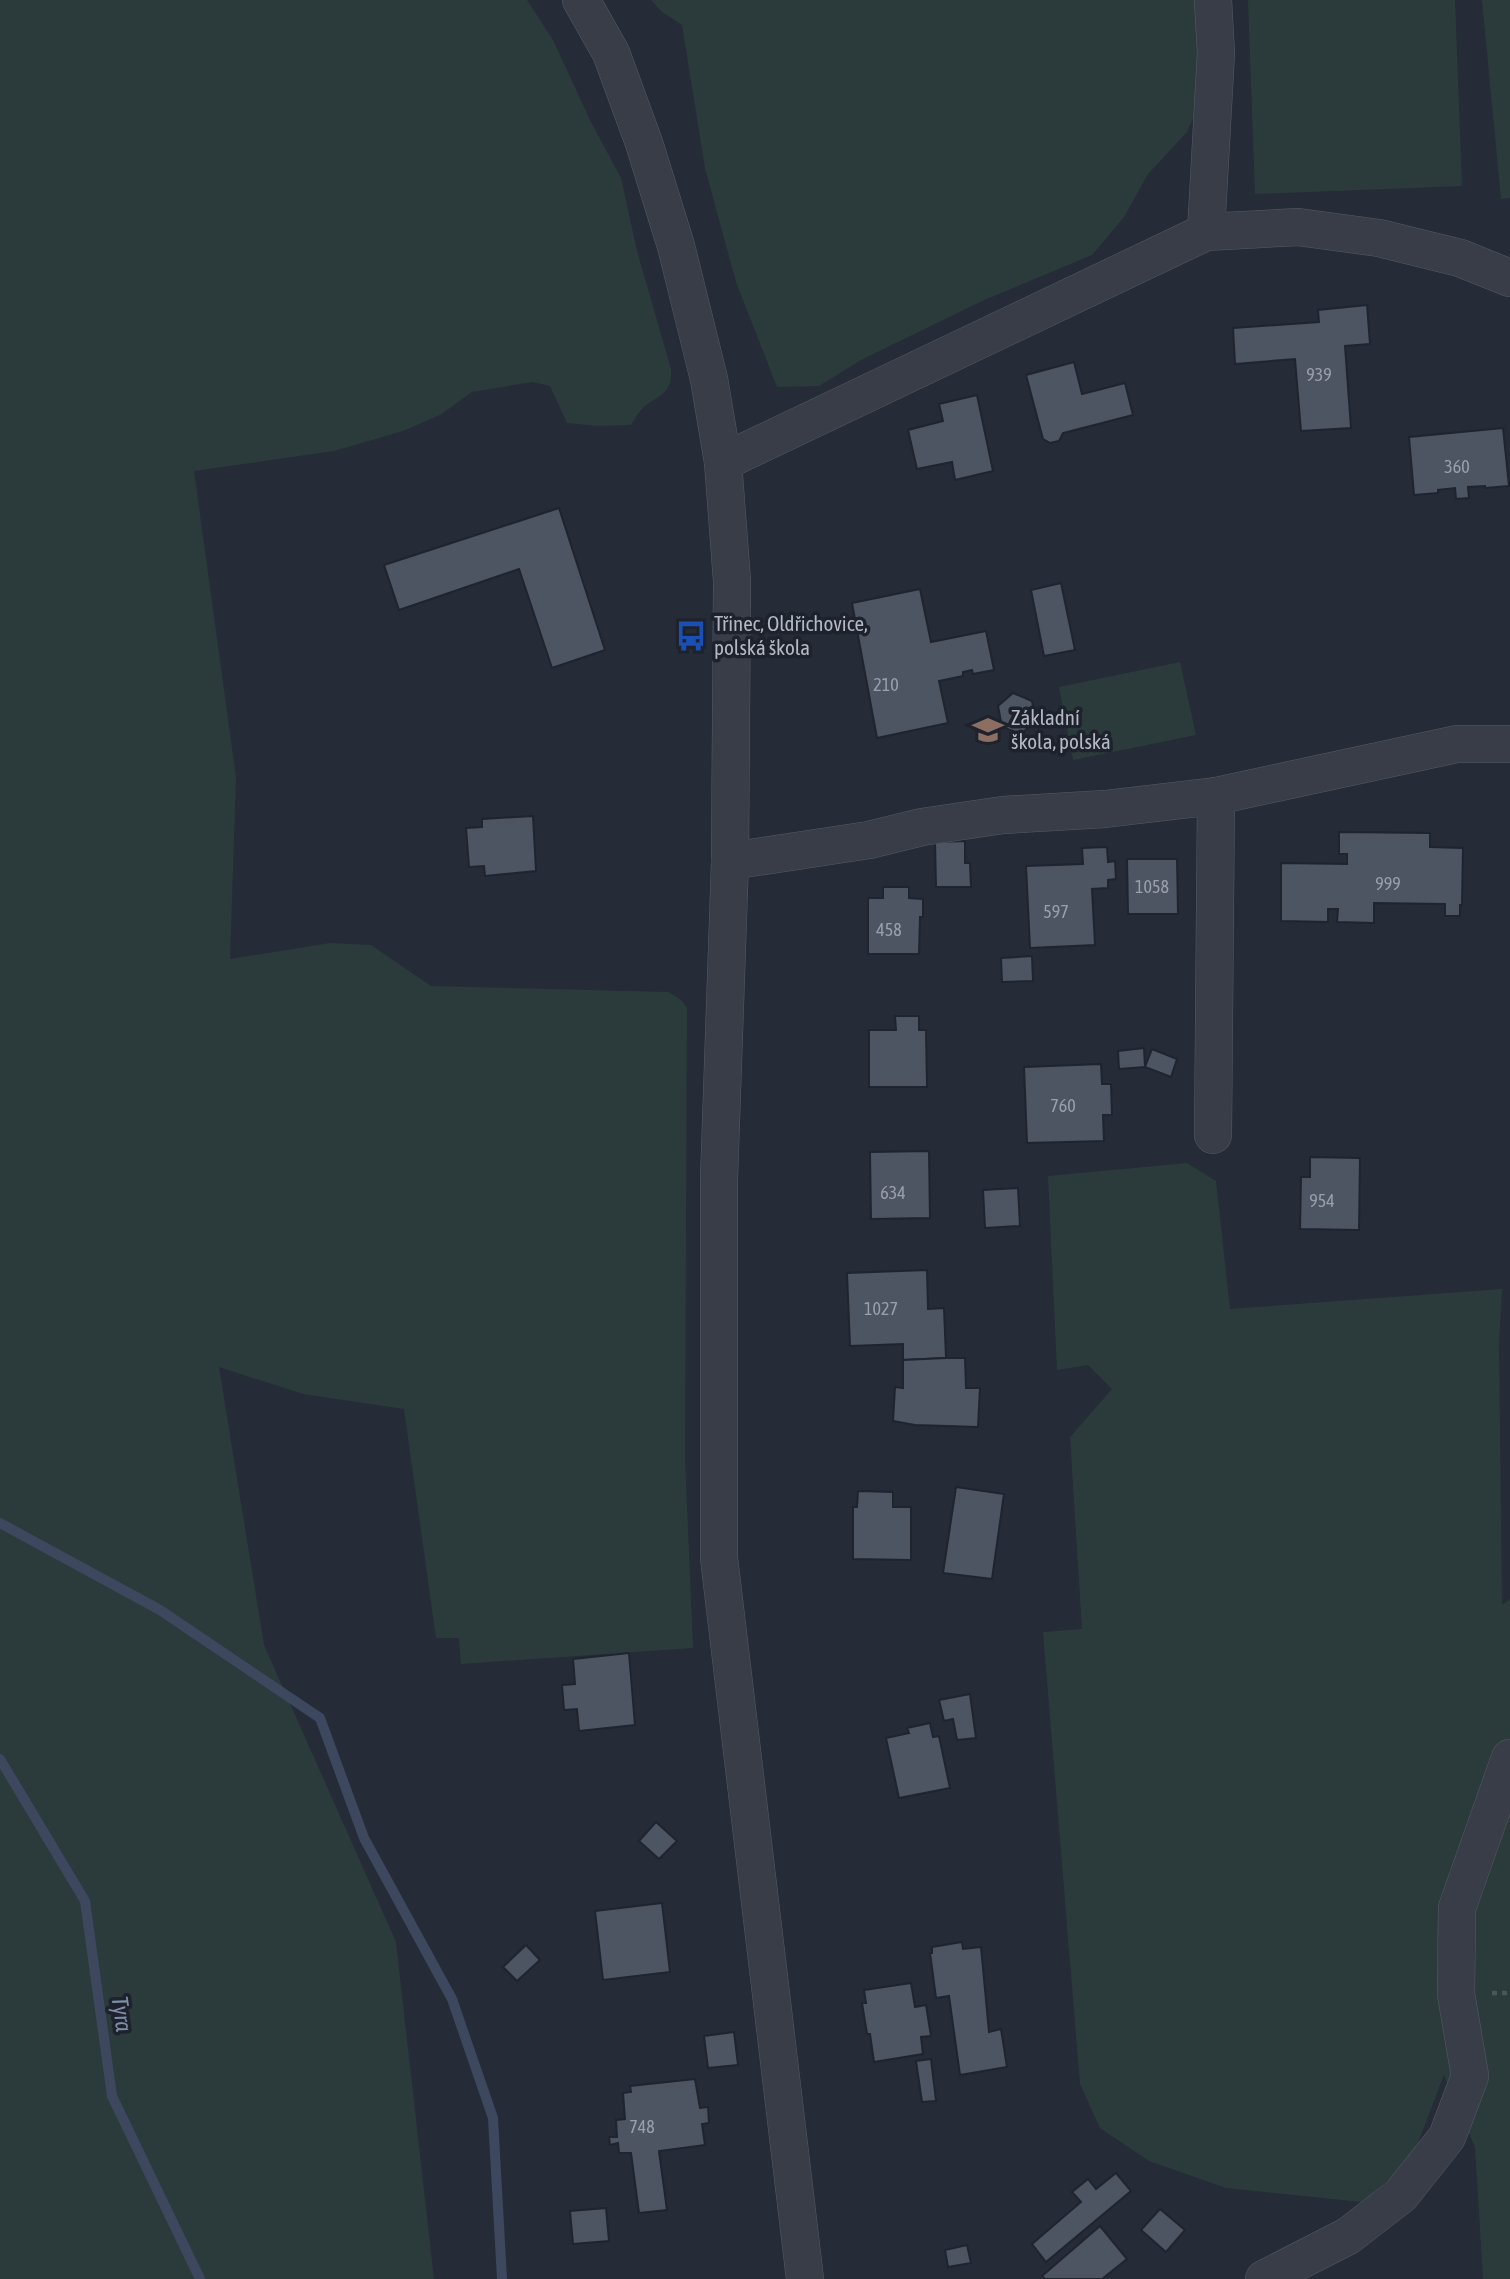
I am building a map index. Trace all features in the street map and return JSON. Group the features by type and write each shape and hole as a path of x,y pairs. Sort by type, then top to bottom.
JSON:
{"street":[{"path":"581,0 611,53 644,143 676,246 702,353 723,462 732,581 730,861 719,1178 719,1558 805,2279"},
{"path":"1206,232 1216,54 1213,0"},
{"path":"723,462 1206,232 1298,227 1379,238 1460,258 1510,278"},
{"path":"730,861 869,840 922,827 1003,815 1105,809 1216,796 1457,744 1510,744"},
{"path":"1213,1135 1216,796"},
{"path":"1264,2279 1348,2236 1401,2195 1447,2137 1469,2076 1456,1994 1457,1908 1510,1758"}],"shaded area":[{"path":"0,0 527,0 553,40 591,122 621,178 637,251 671,369 666,390 641,410 631,425 567,423 550,386 532,382 472,392 440,415 403,431 334,451 194,471 236,777 230,959 330,943 371,945 431,986 669,992 687,1008 685,1458 693,1648 461,1664 459,1638 436,1638 404,1409 303,1394 219,1367 264,1645 396,1942 434,2279 0,2279"},
{"path":"651,0 1204,0 1208,84 1187,132 1148,174 1124,217 1092,255 982,301 861,360 819,386 777,387 736,282 705,168 682,25 662,12"},
{"path":"1248,0 1455,0 1462,186 1255,194"},
{"path":"1482,0 1510,0 1510,198 1501,199"},
{"path":"1180,662 1196,735 1073,760 1059,687"},
{"path":"1187,1163 1216,1181 1230,1309 1502,1289 1499,1344 1502,1605 1510,1599 1510,2279 1483,2279 1475,2147 1444,2075 1411,2161 1362,2202 1226,2188 1149,2161 1100,2128 1080,2084 1043,1632 1082,1629 1070,1437 1112,1389 1088,1365 1057,1370 1048,1176"}],"building":[{"path":"1367,305 1370,344 1345,346 1351,428 1301,431 1295,359 1235,364 1233,328 1319,322 1318,310"},
{"path":"1074,362 1082,394 1125,383 1133,415 1063,433 1059,441 1050,443 1043,439 1026,375"},
{"path":"977,395 993,471 955,480 952,462 917,469 908,430 943,421 939,404"},
{"path":"1503,428 1509,486 1468,487 1469,498 1456,499 1455,488 1414,495 1409,437"},
{"path":"559,508 605,650 552,668 519,569 399,610 384,565"},
{"path":"1061,583 1075,650 1044,656 1031,590"},
{"path":"920,589 931,642 986,631 994,670 973,674 972,670 963,672 963,676 939,681 948,723 877,738 852,603"},
{"path":"1013,693 1032,701 1036,721 1021,734 1002,727 998,706"},
{"path":"533,816 536,871 485,876 484,866 469,867 466,828 482,827 482,819"},
{"path":"1339,832 1430,833 1430,847 1463,848 1460,916 1445,916 1445,904 1374,903 1374,923 1337,922 1338,909 1328,909 1328,922 1281,921 1281,863 1347,864 1347,854 1339,854"},
{"path":"965,841 965,863 970,863 971,887 936,887 935,842"},
{"path":"1107,847 1108,862 1115,861 1116,879 1108,880 1108,888 1092,889 1095,945 1030,948 1026,866 1083,864 1082,848"},
{"path":"1127,859 1177,859 1178,914 1128,914"},
{"path":"883,887 909,887 909,898 923,899 919,954 868,954 868,898 883,898"},
{"path":"1032,956 1033,981 1002,982 1001,958"},
{"path":"895,1016 919,1016 919,1030 926,1030 927,1087 869,1087 869,1030 896,1030"},
{"path":"1144,1048 1145,1067 1119,1069 1118,1051"},
{"path":"1152,1049 1177,1059 1171,1077 1145,1067"},
{"path":"1101,1064 1102,1084 1111,1084 1112,1115 1103,1115 1104,1141 1027,1143 1024,1067"},
{"path":"929,1151 930,1218 871,1219 870,1152"},
{"path":"1310,1157 1360,1158 1359,1230 1300,1229 1301,1177 1310,1177"},
{"path":"1018,1188 1020,1226 985,1228 983,1190"},
{"path":"927,1270 928,1309 944,1308 946,1358 903,1360 903,1344 850,1346 847,1273"},
{"path":"965,1358 966,1388 980,1388 978,1427 915,1425 893,1421 895,1387 903,1388 903,1360"},
{"path":"956,1487 1004,1494 992,1579 943,1573"},
{"path":"858,1491 893,1492 893,1507 911,1507 911,1560 853,1559 853,1507 857,1507"},
{"path":"629,1653 635,1725 579,1731 577,1709 564,1710 562,1685 575,1684 573,1659"},
{"path":"970,1694 976,1738 957,1740 953,1719 944,1721 939,1700"},
{"path":"930,1723 933,1737 939,1736 950,1788 899,1798 886,1738 909,1733 907,1728"},
{"path":"656,1822 677,1841 659,1859 639,1841"},
{"path":"662,1903 670,1972 603,1980 595,1911"},
{"path":"962,1942 963,1949 981,1947 989,2032 1001,2029 1007,2067 960,2075 949,1996 936,1998 930,1953 932,1947"},
{"path":"526,1945 540,1960 517,1981 503,1967"},
{"path":"911,1983 915,2007 926,2005 931,2036 921,2037 923,2054 874,2062 862,2003 866,2003 864,1990"},
{"path":"734,2032 738,2065 708,2068 704,2036"},
{"path":"931,2059 936,2101 922,2102 916,2061"},
{"path":"695,2079 700,2108 708,2107 709,2123 702,2124 705,2145 659,2151 667,2210 639,2213 631,2153 619,2153 618,2143 610,2145 609,2137 617,2137 616,2120 625,2119 623,2093 631,2092 630,2086"},
{"path":"1116,2173 1131,2191 1046,2262 1032,2244 1081,2202 1072,2192 1088,2179 1096,2189"},
{"path":"606,2208 609,2241 573,2244 570,2211"},
{"path":"1160,2209 1185,2230 1166,2252 1141,2230"},
{"path":"1100,2226 1127,2259 1102,2279 1045,2279 1042,2276"},
{"path":"967,2245 971,2263 948,2267 945,2250"}],"waterway":[{"path":"0,1523 160,1610 320,1718 364,1838 452,1999 493,2118 502,2279"},
{"name":"Tyra","path":"0,1759 85,1901 112,2096 200,2279"}],"place":[{"name":"Třinec, Oldřichovice, polská škola","path":"691,636"},
{"name":"Základní škola, polská","path":"988,730"}]}
